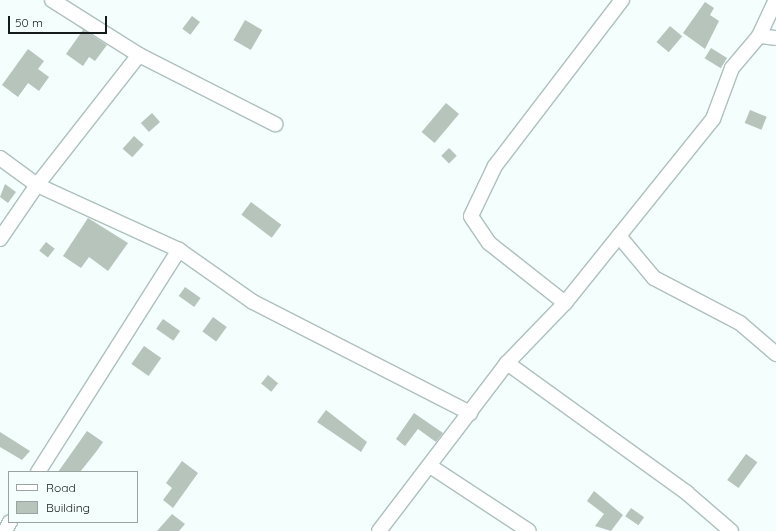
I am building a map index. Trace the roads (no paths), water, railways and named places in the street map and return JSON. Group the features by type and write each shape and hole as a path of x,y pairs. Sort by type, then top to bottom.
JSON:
{"street":[{"path":"52,0 139,55 275,124"},
{"path":"565,303 489,243 471,216 495,166 622,0"},
{"path":"379,531 507,363 565,303 713,119 732,68 759,36 776,0"},
{"path":"759,36 776,38"},
{"path":"0,239 37,185 139,55"},
{"path":"0,158 37,185 179,250 254,302 470,413"},
{"path":"619,236 654,278 740,323 776,354"},
{"path":"39,471 179,250"},
{"path":"507,363 687,493 730,531"},
{"path":"430,466 528,531"}]}
